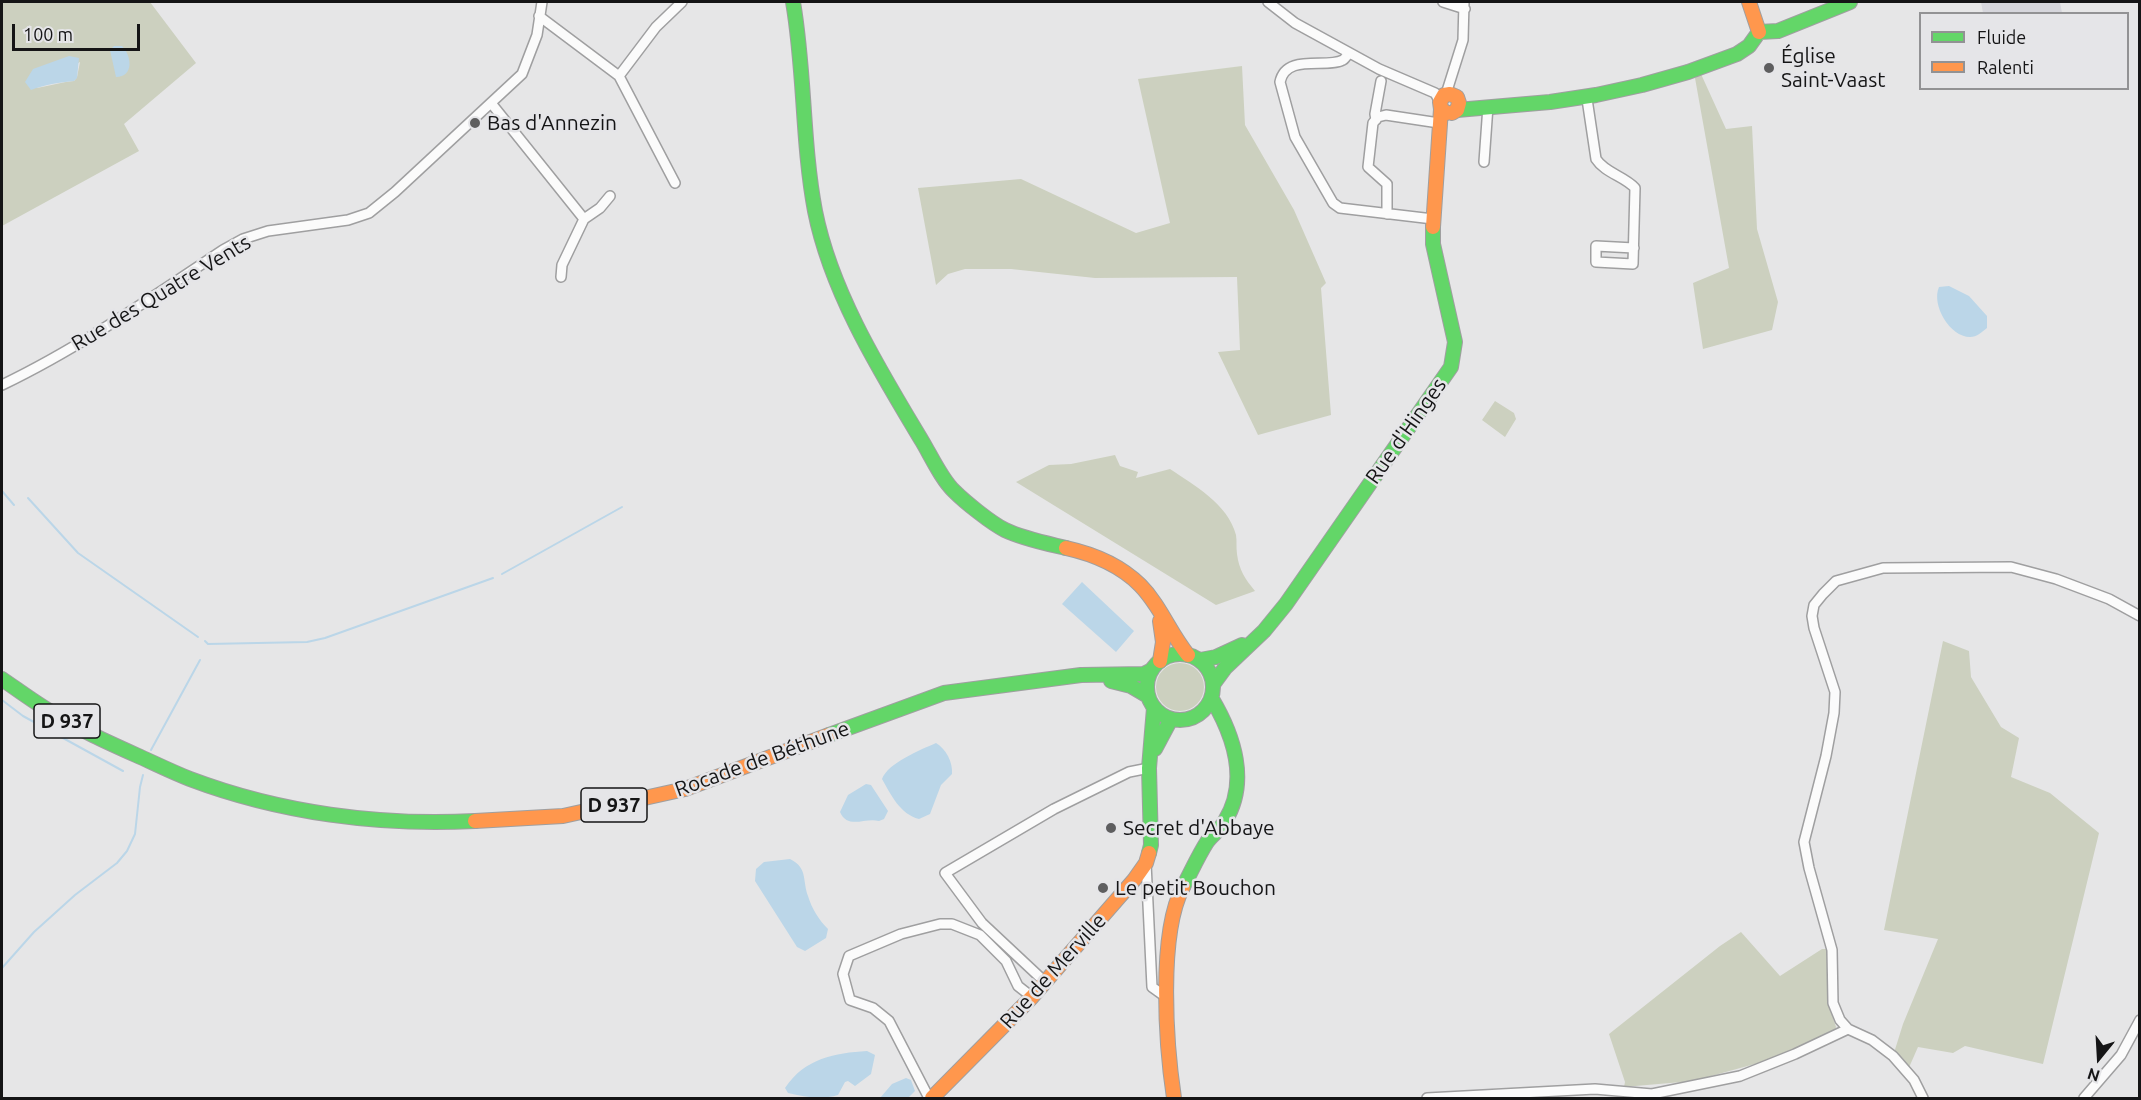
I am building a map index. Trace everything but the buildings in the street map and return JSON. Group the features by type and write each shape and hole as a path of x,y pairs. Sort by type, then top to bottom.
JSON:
{"main road":[{"path":"793,2 800,33 816,212 838,283 864,341 952,490 1003,529 1035,541 1087,553 1115,566 1140,585 1153,602 1175,639 1207,667 1214,683 1212,699 1198,716 1180,721 1172,719 1162,715 1151,702 1148,678 1156,665 1163,634 1153,602"},
{"path":"1749,2 1759,32"},
{"path":"1759,32 1778,31 1850,2"},
{"path":"1447,107 1522,106 1587,99 1689,72 1740,53 1751,45 1759,32"},
{"name":"Rue d'Hinges","path":"1214,683 1225,668 1264,631 1286,604 1451,367 1455,342 1433,244 1433,219 1447,107"},
{"name":"Rue d'Hinges","path":"1194,657 1236,649 1264,631"},
{"path":"1156,665 1178,654 1194,657"},
{"name":"Rocade de Béthune","path":"2,679 51,712 98,738 190,779 250,798 306,811 373,820 440,823 563,816 685,789 944,693 988,685 1082,675 1144,674 1156,665"},
{"name":"Rocade de Béthune","path":"1082,675 1131,686 1151,702"},
{"path":"1174,1098 1169,1066 1166,997 1170,932 1175,902 1208,841 1225,822 1236,797 1238,762 1224,719 1212,699"},
{"name":"Rue de Merville","path":"931,1098 1032,997 1134,880 1146,862 1151,845 1152,825 1151,702"},
{"path":"1198,716 1213,722 1229,737"},
{"name":"Rue de Merville","path":"1150,764 1163,731 1172,719"}],"street":[{"name":"Rue des Quatre Vents","path":"2,386 102,328 243,239 268,231 348,220 369,213 395,192 522,74 533,50 542,2"},
{"path":"619,76 656,27 682,2"},
{"path":"1268,2 1295,23 1379,69 1436,90 1447,107"},
{"path":"1443,2 1464,5 1463,39 1451,80 1447,107"},
{"path":"539,16 619,76 675,183"},
{"path":"1349,53 1343,60 1317,62 1289,68 1282,75 1280,82 1295,137 1333,203 1340,208 1433,219"},
{"path":"1376,120 1381,81"},
{"path":"1587,99 1596,159 1600,165 1630,182 1635,188 1634,248"},
{"path":"491,103 584,219"},
{"path":"1482,106 1484,162"},
{"path":"1386,214 1388,184 1368,167 1372,123 1386,115 1447,107"},
{"path":"561,277 562,265 584,219 600,208 610,196"},
{"path":"1923,1098 1914,1080 1893,1056 1872,1040 1848,1029 1839,1020 1833,1003 1832,950 1804,842 1826,756 1834,713 1835,692 1814,628 1812,616 1814,605 1836,581 1883,568 2011,567 2056,579 2109,600 2139,616"},
{"path":"1045,982 982,923 945,873 1054,808 1150,764"},
{"path":"1146,862 1152,987 1166,997"},
{"path":"931,1098 889,1021 873,1008 850,1000 843,974 849,956 901,934 940,924 952,924 980,935 1006,961 1018,986 1032,997"},
{"path":"2084,1098 2121,1055 2139,1020"},
{"path":"1427,1098 1594,1089 1652,1095 1740,1076 1848,1029"}],"shaded area":[{"path":"1981,2 2060,2 2062,12 1983,12"}],"green space":[{"path":"2,2 150,2 196,63 124,124 139,151 2,226","holes":["80,62 74,81 36,88"]},
{"path":"1242,66 1245,125 1294,210 1326,283 1321,288 1331,415 1258,435 1218,352 1240,350 1237,277 1095,278 1011,269 965,269 948,274 936,285 918,188 1021,179 1136,233 1170,223 1138,79"},
{"path":"1701,74 1726,129 1752,126 1757,229 1778,302 1772,330 1703,349 1693,283 1729,268 1695,78"},
{"path":"1495,401 1514,413 1516,419 1505,437 1482,420"},
{"path":"1115,455 1120,466 1138,472 1136,478 1170,469 1209,496 1232,524 1236,535 1239,565 1255,591 1216,605 1016,482 1049,465 1071,464"},
{"path":"1943,641 1969,651 1971,677 2001,727 2019,738 2011,777 2050,793 2099,833 2043,1064 1965,1046 1953,1053 1918,1047 1907,1072 1893,1056 1903,1024 1938,939 1884,930"},
{"path":"1175,663 1185,663 1200,673 1204,687 1200,701 1194,707 1185,711 1175,711 1160,701 1156,692 1156,682 1166,667"},
{"path":"1741,932 1780,976 1822,949 1827,949 1830,1009 1836,1027 1834,1034 1773,1059 1693,1081 1624,1087 1625,1082 1609,1034"}],"water":[{"path":"114,46 122,46 128,55 130,65 126,74 116,77 110,50"},
{"path":"69,56 79,58 77,78 74,81 31,90 25,82 33,69"},
{"path":"1949,286 1969,296 1987,316 1987,328 1970,337 1963,336 1949,326 1940,311 1937,294 1939,287"},
{"path":"1082,582 1134,631 1116,652 1062,604"},
{"path":"936,743 948,756 952,774 941,785 930,814 919,819 912,817 901,808 882,779 885,773 898,762"},
{"path":"866,784 871,785 888,811 884,819 879,821 852,822 843,817 840,812 848,795"},
{"path":"790,859 800,866 812,905 828,929 826,938 805,951 797,947 755,881 756,869 764,862"},
{"path":"867,1051 875,1055 871,1074 855,1086 848,1081 845,1082 838,1095 807,1097 788,1093 785,1088 802,1070 822,1059 843,1053"},
{"path":"906,1078 911,1080 915,1091 908,1098 880,1098 892,1084"}],"waterway":[{"path":"2,491 14,505"},
{"path":"28,498 78,553 198,637"},
{"path":"502,574 622,507"},
{"path":"205,641 208,644 307,642 325,638 493,578"},
{"path":"151,750 200,660"},
{"path":"2,700 23,716 123,771"},
{"path":"2,968 34,932 75,895 117,863 127,851 135,834 143,775"}],"traffic: fast":[{"path":"793,2 815,211 822,241 833,271 859,330 937,468 954,491 978,512 1005,530 1066,548"},
{"path":"1759,32 1778,31 1850,2"},
{"path":"1457,110 1550,102 1642,85 1688,72 1737,54 1749,46 1759,32"},
{"path":"1214,683 1225,668 1264,631 1286,604 1451,367 1455,342 1433,244 1433,227"},
{"path":"1200,660 1216,657 1242,645"},
{"path":"1173,654 1187,654 1199,659 1208,668 1213,687 1211,700 1204,711 1187,720 1173,720 1161,715 1152,706 1147,694 1147,680 1152,668 1161,659 1173,654"},
{"path":"829,735 944,693 1081,675 1144,674 1152,670"},
{"path":"2,679 82,730 176,773 224,791 294,809 330,815 403,821 475,821"},
{"path":"1111,681 1131,686 1148,696"},
{"path":"1183,887 1207,842 1225,821 1236,791 1236,759 1227,728 1212,699"},
{"path":"1149,853 1151,845 1149,768 1154,708"},
{"path":"1155,749 1171,719"}],"traffic: slow":[{"path":"1749,2 1759,32"},
{"path":"1447,113 1441,109 1440,102 1444,95 1450,94 1457,97 1459,103 1457,110 1452,113"},
{"path":"1433,227 1441,109"},
{"path":"1066,548 1106,561 1140,585 1188,655"},
{"path":"1160,621 1163,642 1160,661"},
{"path":"475,821 563,816 685,789 829,735"},
{"path":"932,1098 1032,997 1134,880 1146,863 1149,853"},
{"path":"1174,1098 1167,1020 1167,960 1175,907 1183,887"}],"place":[{"name":"Église Saint-Vaast","path":"1769,68"},
{"name":"Bas d'Annezin","path":"475,123"},
{"name":"Secret d'Abbaye","path":"1111,828"},
{"name":"Le petit Bouchon","path":"1103,888"}]}
